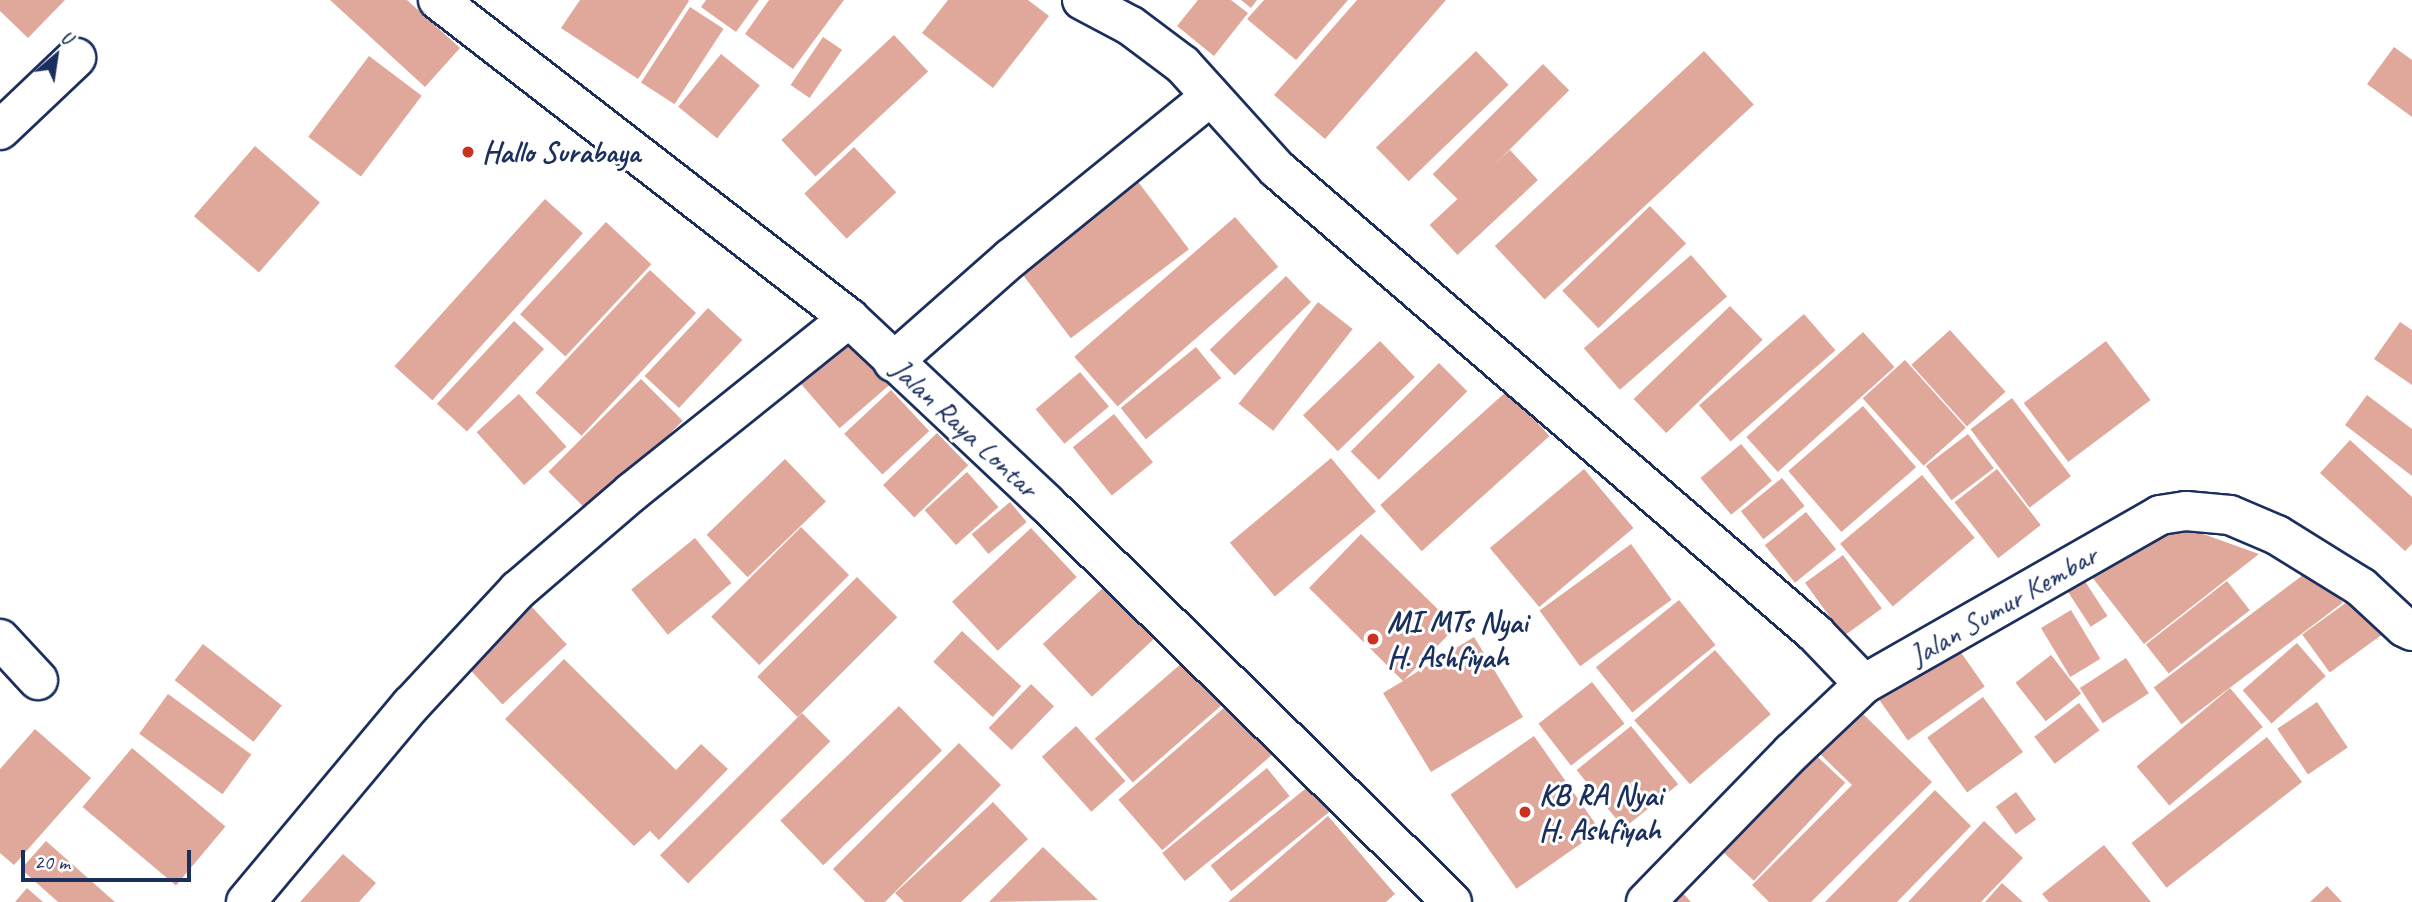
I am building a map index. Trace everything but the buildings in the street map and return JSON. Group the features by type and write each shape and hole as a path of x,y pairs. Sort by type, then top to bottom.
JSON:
{"street":[{"name":"Jalan Raya Lontar","path":"438,0 849,318 1046,503 1452,902"},
{"path":"1082,0 1131,26 1183,65 1277,169 1816,634 1864,684"},
{"path":"0,130 76,58"},
{"path":"893,362 1011,258 1211,96"},
{"path":"246,902 411,705 518,590 632,492 849,318"},
{"name":"Jalan Sumur Kembar","path":"1646,902 1792,752 1864,684 2160,516 2186,511 2230,515 2277,535 2361,587 2404,627 2412,631"},
{"path":"0,639 38,680"}],"place":[{"name":"Hallo Surabaya","path":"468,152"},
{"name":"MI MTs Nyai H. Ashfiyah","path":"1373,639"},
{"name":"KB RA Nyai H. Ashfiyah","path":"1525,812"}]}
